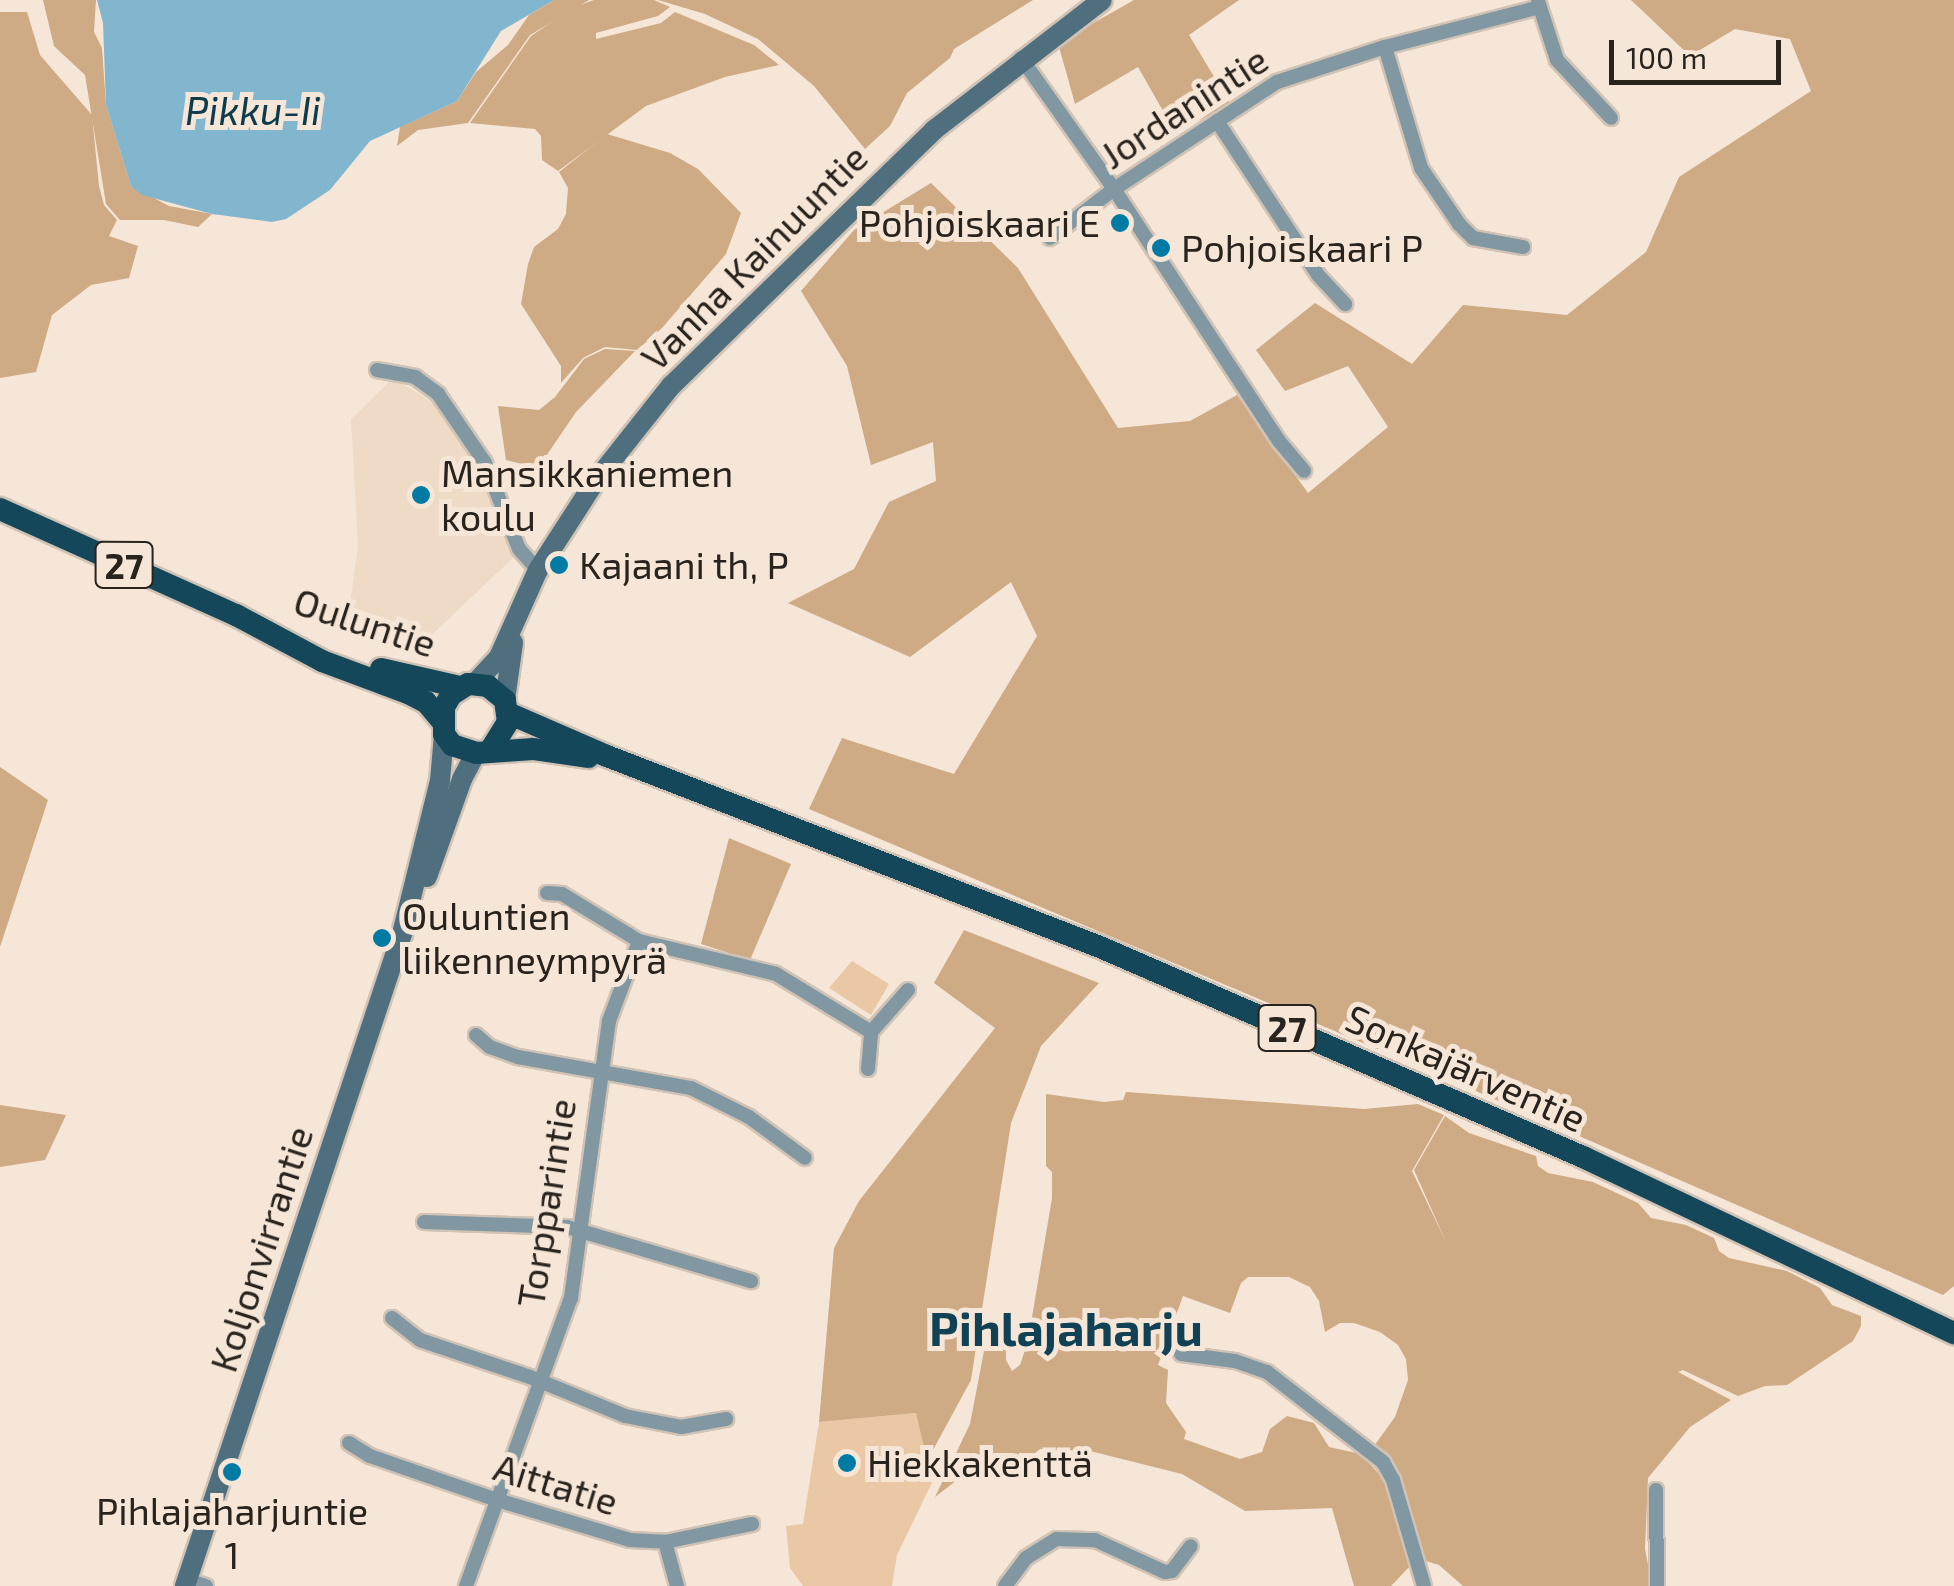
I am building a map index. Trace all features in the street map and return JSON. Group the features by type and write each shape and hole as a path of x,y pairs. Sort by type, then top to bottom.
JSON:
{"highway":[{"name":"Ouluntie","path":"0,509 248,621 370,666 468,685"},
{"name":"Ouluntie","path":"248,621 322,661 426,702 443,728"},
{"path":"468,685 507,706 505,733 484,751 452,745 443,728 444,707 468,685"},
{"name":"Sonkajärventie","path":"507,706 607,756 1100,947 1583,1157 1954,1333"},
{"name":"Sonkajärventie","path":"484,751 607,756"}],"main road":[{"name":"Vanha Kainuuntie","path":"468,685 487,675 518,620 538,570 616,451 671,386 898,163 1021,58 1102,0"},
{"name":"Vanha Kainuuntie","path":"507,706 518,620"},
{"name":"Koljonvirrantie","path":"193,1584 402,934 440,781 443,728"},
{"name":"Koljonvirrantie","path":"402,934 484,751"}],"street":[{"path":"1539,4 1557,60 1611,118"},
{"name":"Jordanintie","path":"1050,238 1114,189 1287,78 1539,4"},
{"path":"1384,47 1421,168 1459,224 1473,238 1523,248"},
{"path":"1021,58 1114,189 1279,441 1304,471"},
{"path":"1218,121 1318,276 1345,304"},
{"path":"377,370 415,377 438,394 464,426 485,462 519,549 538,570"},
{"path":"547,893 562,894 639,941 776,974 871,1032"},
{"name":"Torpparintie","path":"466,1586 494,1499 571,1298 599,1072 616,992 639,941"},
{"path":"868,1069 871,1032 908,990"},
{"path":"476,1035 490,1047 518,1057 674,1084 711,1096 805,1158"},
{"path":"424,1222 580,1229 752,1280"},
{"path":"392,1318 420,1340 648,1423 696,1426 726,1419"},
{"path":"1181,1354 1236,1361 1267,1372 1383,1462 1393,1480 1424,1586"},
{"name":"Aittatie","path":"349,1444 370,1456 608,1536 664,1542 752,1524"},
{"path":"1656,1490 1656,1586"},
{"path":"1006,1586 1026,1558 1057,1539 1095,1540 1166,1572 1191,1546"},
{"path":"664,1542 677,1586"}],"shaded area":[{"path":"43,0 96,0 94,32 102,48 106,105 131,186 169,206 212,214 198,227 164,220 120,220 106,204 85,75 54,46"},
{"path":"554,0 589,0 530,35 468,123 418,130 397,146 400,127 457,101 476,72 508,45 529,15"},
{"path":"594,0 654,0 670,7 658,16 596,33 596,39 661,23 675,12 754,45 779,65 725,77 646,106 558,171 542,160 541,136 535,129 470,123 531,36 574,7"},
{"path":"658,0 1033,0 954,49 950,58 907,93 890,126 865,149 814,86 758,39 705,14"},
{"path":"1134,0 1239,0 1189,35 1231,105 1175,132 1138,67 1075,104 1058,43"},
{"path":"1631,0 1954,0 1954,1286 1943,1295 1453,1081 809,809 842,738 954,774 1037,636 1011,582 910,657 788,603 854,569 889,502 936,481 933,442 871,465 847,366 801,291 854,230 931,183 1018,268 1118,428 1190,421 1237,395 1308,493 1388,427 1348,366 1285,391 1256,350 1315,303 1412,364 1463,305 1567,315 1646,252 1679,177 1811,91 1790,39 1735,29 1690,56"},
{"path":"0,12 27,12 40,55 92,115 99,186 104,205 117,220 109,236 138,246 129,278 91,285 52,315 36,372 0,378"},
{"path":"607,134 670,153 698,169 741,213 726,254 662,328 637,350 605,347 583,358 561,383 561,366 521,304 528,264 534,247 558,229 566,214 568,188 559,172"},
{"path":"605,349 635,351 576,412 538,468 506,460 498,406 539,410 555,397 584,359"},
{"name":"Mansikkaniemen koulu","path":"393,378 435,404 464,445 515,556 424,642 349,611 358,546 351,419"},
{"path":"0,767 48,800 0,947"},
{"path":"729,838 791,864 750,960 701,944"},
{"path":"964,930 1099,983 1041,1046 1011,1123 971,1380 927,1461 916,1413 819,1422 834,1248 859,1201 995,1028 934,983"},
{"path":"852,961 889,984 871,1015 829,988"},
{"path":"1126,1092 1364,1109 1418,1104 1444,1115 1412,1171 1447,1244 1414,1170 1445,1116 1469,1133 1536,1156 1538,1166 1548,1173 1593,1182 1638,1203 1651,1218 1686,1225 1714,1238 1719,1251 1729,1258 1787,1271 1820,1288 1832,1305 1861,1316 1861,1326 1853,1341 1787,1385 1765,1386 1738,1396 1683,1370 1678,1372 1731,1400 1690,1427 1648,1478 1645,1549 1652,1586 1463,1586 1439,1565 1426,1561 1401,1478 1374,1446 1395,1417 1408,1380 1406,1359 1398,1345 1380,1332 1354,1323 1340,1323 1325,1332 1319,1301 1310,1287 1289,1277 1248,1277 1241,1283 1230,1313 1183,1296 1158,1365 1168,1370 1166,1403 1186,1432 1184,1439 1240,1459 1262,1452 1270,1429 1287,1416 1314,1423 1329,1447 1361,1454 1387,1483 1411,1565 1391,1586 1354,1586 1332,1508 1245,1511 1182,1474 1090,1451 1040,1449 1006,1477 957,1480 935,1497 970,1424 989,1325 1006,1334 1006,1360 1012,1371 1020,1365 1028,1341 1052,1198 1052,1172 1046,1166 1046,1094 1104,1102 1123,1100"},
{"path":"0,1105 66,1115 45,1160 0,1167"},
{"path":"916,1413 927,1460 939,1468 897,1555 892,1586 803,1586 790,1568 786,1526 803,1524 819,1422"}],"water":[{"name":"Pikku-Ii","path":"97,0 554,0 501,31 457,101 370,141 330,190 286,219 272,222 212,214 142,195 131,186 106,105 103,23"}],"place":[{"name":"Pohjoiskaari E","path":"1120,223"},
{"name":"Pohjoiskaari P","path":"1161,248"},
{"name":"Mansikkaniemen koulu","path":"421,495"},
{"name":"Kajaani th, P","path":"559,565"},
{"name":"Ouluntien liikenneympyrä","path":"382,938"},
{"name":"Hiekkakenttä","path":"847,1463"},
{"name":"Pihlajaharjuntie 1","path":"232,1472"}],"district":[{"name":"Pihlajaharju","path":"1066,1328"}]}
